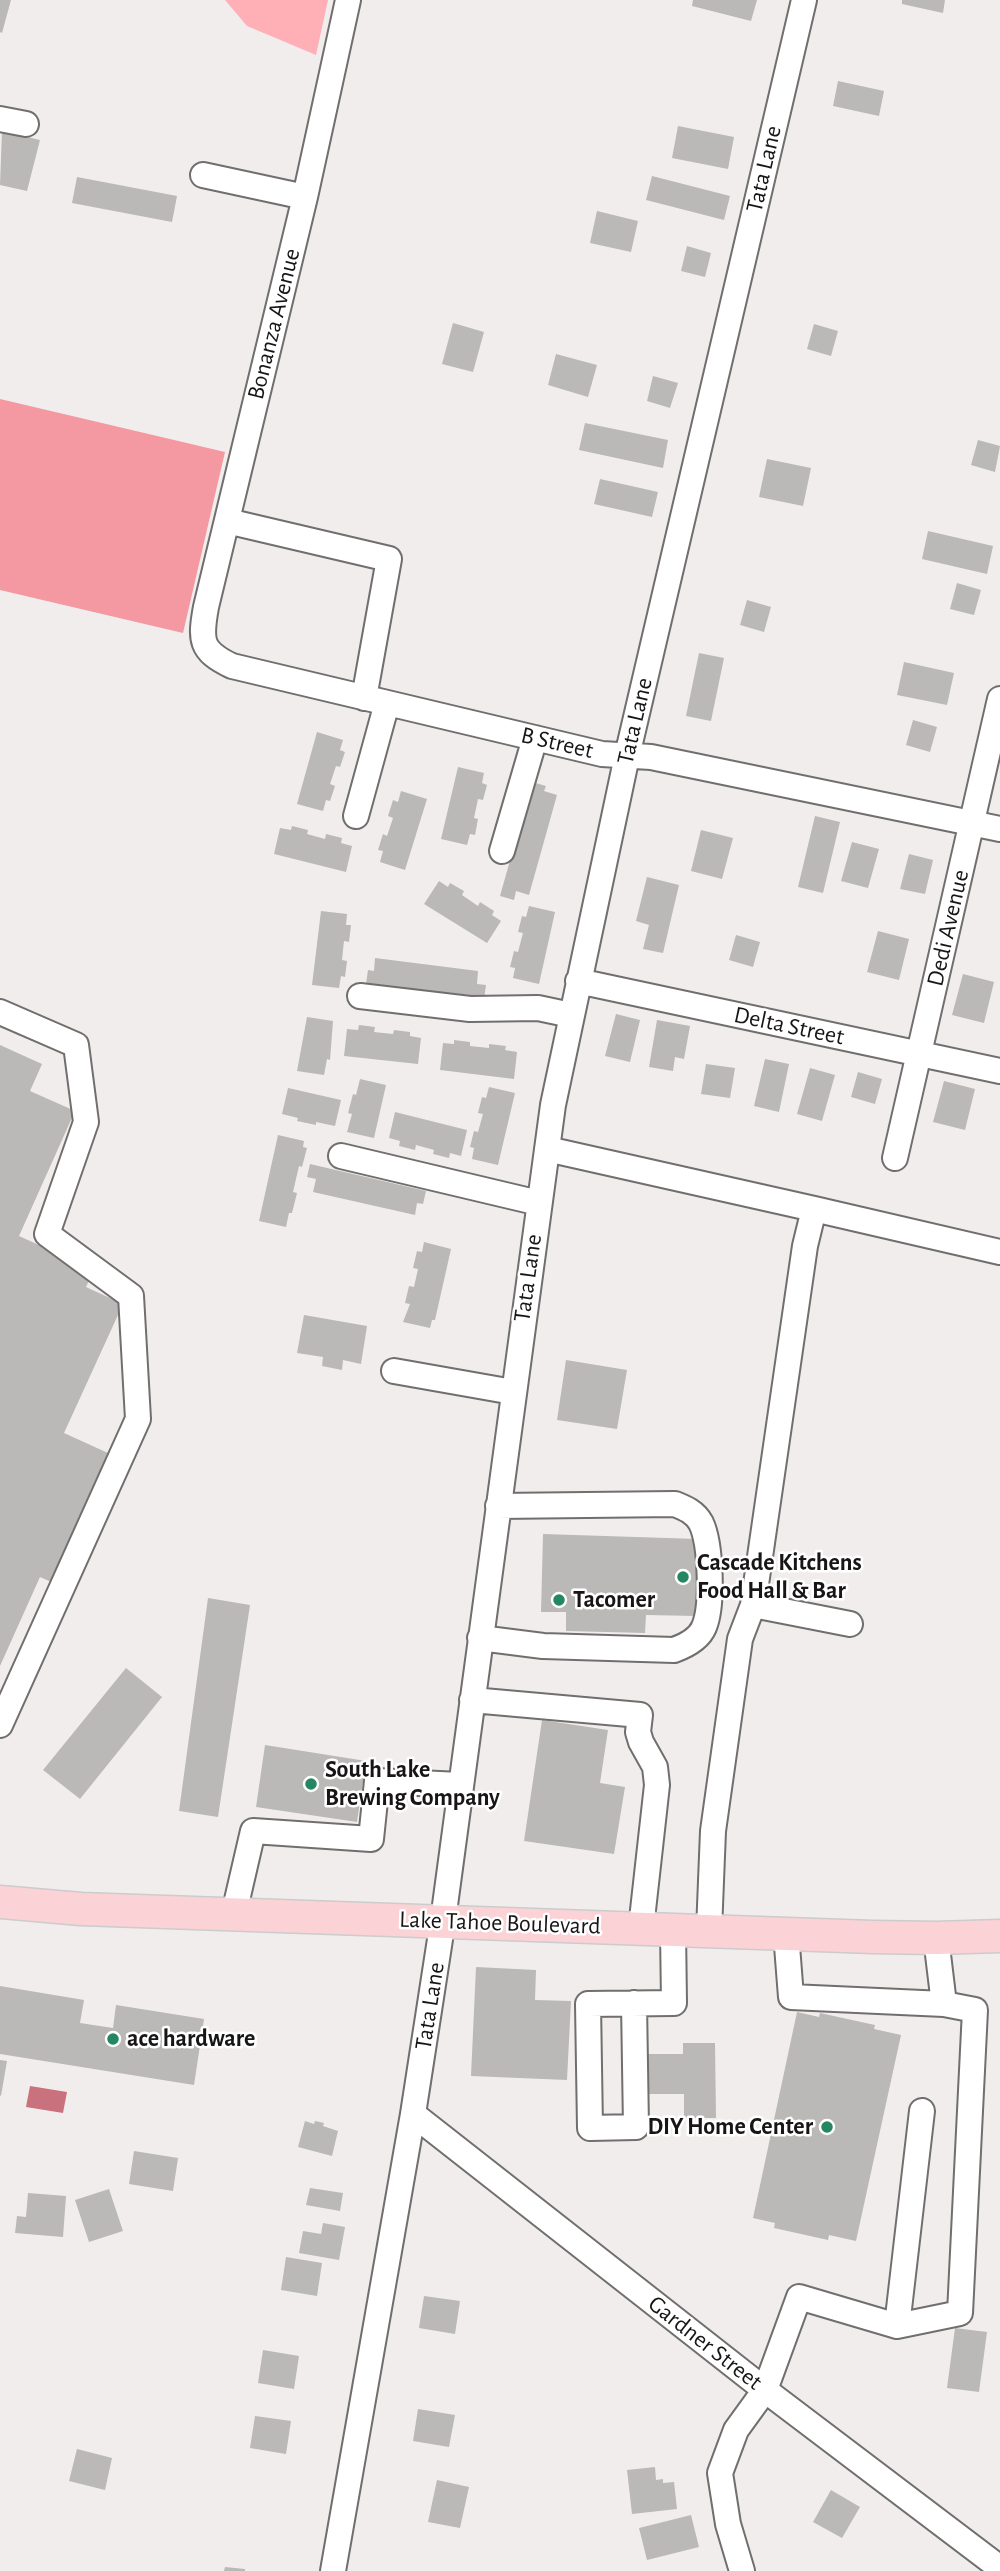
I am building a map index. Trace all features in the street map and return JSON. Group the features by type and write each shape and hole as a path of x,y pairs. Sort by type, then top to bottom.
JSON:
{"main road":[{"name":"Lake Tahoe Boulevard","path":"0,1902 81,1909 673,1930 936,1938 1000,1936"}],"street":[{"name":"Bonanza Avenue","path":"205,647 202,628 206,607 305,197 348,0"},
{"name":"Tata Lane","path":"333,2571 413,2114 443,1920 553,1105 627,755 804,0"},
{"path":"0,119 26,124"},
{"path":"203,175 305,197"},
{"path":"227,521 388,559 375,700 356,816"},
{"name":"B Street","path":"205,647 215,658 232,666 602,754 651,757 1000,829"},
{"name":"Dedi Avenue","path":"895,1158 1000,699"},
{"path":"502,851 535,738"},
{"name":"Delta Street","path":"578,981 1000,1071"},
{"path":"360,996 470,1009 538,1008 571,1014"},
{"path":"0,1012 76,1045 86,1122 47,1234 131,1296 138,1419 0,1726"},
{"path":"547,1149 1000,1252"},
{"path":"341,1156 539,1203"},
{"path":"709,1931 713,1831 740,1639 753,1605 805,1246 814,1209"},
{"path":"394,1371 513,1392"},
{"path":"480,1638 543,1646 674,1650 697,1637 704,1627 706,1613 710,1566 701,1523 690,1510 674,1504 498,1506"},
{"path":"753,1605 850,1624"},
{"path":"472,1700 639,1715 638,1732 655,1767 657,1785 641,1928"},
{"path":"234,1913 253,1831 371,1839 377,1781 460,1785"},
{"path":"634,2003 636,2127 590,2128 588,2004 634,2003 674,2003 673,1930"},
{"path":"741,2571 727,2524 720,2473 736,2430 765,2390 799,2297 897,2326 960,2313 975,2010 944,2004 791,1997 786,1933"},
{"path":"936,1938 944,2004"},
{"path":"897,2326 922,2110"},
{"name":"Gardner Street","path":"413,2114 765,2390 1000,2568"}],"shaded area":[{"path":"225,0 328,0 316,55 247,26"},
{"path":"0,399 225,452 183,633 0,590"},
{"path":"30,2086 67,2092 63,2113 26,2107"}],"building":[{"path":"0,0 11,0 2,33 0,32"},
{"path":"693,0 757,0 751,21 692,6"},
{"path":"902,0 945,0 943,13 902,4"},
{"path":"838,81 884,91 879,116 833,106"},
{"path":"678,126 734,137 728,169 672,158"},
{"path":"2,131 40,140 27,191 0,185"},
{"path":"652,176 730,196 724,220 646,200"},
{"path":"77,177 177,196 172,222 72,203"},
{"path":"597,211 638,221 631,252 590,243"},
{"path":"687,246 711,253 705,277 681,271"},
{"path":"453,323 484,332 473,372 442,364"},
{"path":"814,324 838,331 831,356 807,349"},
{"path":"556,354 597,365 588,397 548,385"},
{"path":"653,376 678,383 670,408 647,401"},
{"path":"585,423 668,440 663,468 579,450"},
{"path":"978,440 1000,446 995,472 971,465"},
{"path":"767,459 811,468 803,506 759,497"},
{"path":"600,479 658,492 652,517 594,504"},
{"path":"928,531 993,546 987,574 922,559"},
{"path":"957,583 981,590 974,615 950,609"},
{"path":"747,600 771,607 764,632 740,625"},
{"path":"699,653 724,658 711,721 686,716"},
{"path":"904,662 954,673 947,705 897,695"},
{"path":"913,720 937,727 930,752 906,745"},
{"path":"317,732 343,740 340,750 345,752 340,767 336,766 330,784 335,786 323,811 297,804"},
{"path":"458,767 484,773 482,783 487,785 483,800 478,799 474,818 478,819 475,835 470,834 467,845 441,839"},
{"path":"532,782 546,786 544,791 557,795 529,895 516,891 514,900 500,896"},
{"path":"401,791 427,799 405,870 380,862 383,851 378,850 383,834 387,836 393,818 388,816 393,800 398,802"},
{"path":"815,816 840,822 823,893 798,887"},
{"path":"292,826 308,830 307,834 325,839 326,834 342,838 341,843 352,846 346,872 274,854 280,828 291,830"},
{"path":"701,830 733,838 722,879 691,871"},
{"path":"852,842 879,849 868,888 841,881"},
{"path":"909,854 933,860 925,894 900,889"},
{"path":"647,877 679,885 663,953 643,949 649,925 636,921"},
{"path":"439,881 448,887 450,883 464,891 462,895 478,906 480,902 494,911 492,915 501,921 487,943 424,904"},
{"path":"529,906 555,912 539,984 513,978 515,968 510,967 514,951 518,952 523,933 518,932 522,916 526,917"},
{"path":"321,911 347,914 346,925 351,925 349,942 344,941 342,960 347,961 345,977 341,976 339,988 312,985"},
{"path":"878,931 909,939 899,980 867,972"},
{"path":"736,935 760,942 753,967 729,960"},
{"path":"375,958 478,971 477,984 486,985 484,999 366,984 368,970 374,971"},
{"path":"963,974 994,982 984,1023 952,1015"},
{"path":"616,1014 640,1020 630,1062 605,1056"},
{"path":"307,1017 333,1021 330,1060 327,1059 324,1075 297,1071"},
{"path":"657,1020 690,1026 684,1059 675,1057 673,1071 649,1067"},
{"path":"359,1025 375,1027 374,1032 410,1032 410,1036 421,1038 418,1064 344,1056 347,1029 358,1030"},
{"path":"454,1040 470,1042 470,1046 506,1046 505,1050 517,1052 514,1079 440,1070 443,1043 454,1044"},
{"path":"0,1045 42,1064 30,1091 75,1111 19,1236 94,1270 86,1287 123,1304 64,1433 108,1453 78,1519 87,1523 58,1585 40,1577 0,1666"},
{"path":"765,1059 789,1064 779,1112 754,1106"},
{"path":"706,1064 735,1068 730,1098 701,1094"},
{"path":"810,1068 835,1075 822,1121 797,1114"},
{"path":"858,1072 882,1079 875,1104 851,1097"},
{"path":"360,1079 386,1085 374,1138 347,1132 352,1114 348,1113"},
{"path":"944,1081 975,1089 965,1130 933,1122"},
{"path":"489,1087 515,1093 498,1165 472,1159 474,1148 470,1147 474,1131 478,1132 483,1114 478,1113 482,1097 486,1098"},
{"path":"288,1088 341,1100 335,1126 297,1121 298,1118 282,1114"},
{"path":"395,1112 467,1130 461,1156 450,1153 449,1158 433,1154 434,1150 416,1145 415,1150 399,1146 400,1141 389,1138"},
{"path":"278,1135 304,1141 303,1147 307,1148 302,1167 299,1166 293,1192 297,1193 286,1227 259,1221"},
{"path":"310,1164 426,1191 423,1204 417,1203 415,1215 313,1192 316,1179 307,1177"},
{"path":"424,1242 451,1249 435,1320 432,1320 430,1328 403,1322 410,1304 405,1303 409,1286 414,1287 418,1269 413,1268 417,1251 422,1252"},
{"path":"304,1315 367,1326 361,1364 343,1360 342,1370 322,1366 323,1357 297,1353"},
{"path":"566,1360 627,1370 617,1429 557,1420"},
{"path":"543,1534 698,1539 697,1616 646,1615 645,1633 566,1631 566,1612 541,1612"},
{"path":"208,1598 250,1605 218,1817 179,1811"},
{"path":"126,1668 162,1697 80,1799 43,1770"},
{"path":"542,1720 608,1730 600,1783 625,1787 614,1854 524,1841"},
{"name":"South Lake Brewing Company","path":"265,1745 366,1761 357,1822 256,1807"},
{"path":"476,1967 536,1970 535,2000 571,2001 567,2080 471,2076"},
{"path":"0,1986 84,2000 80,2023 113,2028 116,2005 204,2019 194,2085 0,2054"},
{"name":"DIY Home Center","path":"797,2012 819,2017 820,2013 875,2025 874,2029 901,2035 856,2241 829,2235 828,2240 774,2228 775,2223 753,2218"},
{"path":"683,2043 715,2043 716,2118 684,2118 684,2094 647,2094 646,2054 683,2054"},
{"path":"0,2060 7,2061 1,2096 0,2095"},
{"path":"305,2121 324,2123 323,2126 338,2131 332,2156 298,2147"},
{"path":"134,2151 178,2158 173,2191 129,2184"},
{"path":"310,2188 343,2193 340,2211 306,2205"},
{"path":"109,2189 123,2231 89,2242 75,2200"},
{"path":"28,2193 66,2196 63,2237 15,2233 17,2216 26,2217"},
{"path":"323,2223 345,2227 339,2260 299,2253 303,2231 321,2234"},
{"path":"286,2257 322,2263 317,2296 281,2290"},
{"path":"424,2296 460,2301 455,2334 419,2328"},
{"path":"955,2328 987,2332 979,2392 947,2388"},
{"path":"263,2350 299,2356 294,2389 258,2383"},
{"path":"418,2409 455,2415 449,2447 413,2441"},
{"path":"255,2416 291,2421 286,2454 250,2448"},
{"path":"77,2449 112,2458 105,2490 69,2481"},
{"path":"655,2467 656,2480 663,2479 663,2483 674,2482 677,2509 632,2514 627,2470"},
{"path":"437,2480 469,2487 460,2528 428,2522"},
{"path":"831,2490 860,2507 842,2538 813,2522"},
{"path":"691,2515 699,2547 647,2560 639,2528"},
{"path":"225,2567 245,2569 245,2571 224,2571"}],"place":[{"name":"Cascade Kitchens Food Hall & Bar","path":"683,1577"},
{"name":"Tacomer","path":"559,1600"},
{"name":"South Lake Brewing Company","path":"311,1784"},
{"name":"ace hardware","path":"113,2039"},
{"name":"DIY Home Center","path":"827,2127"}]}
